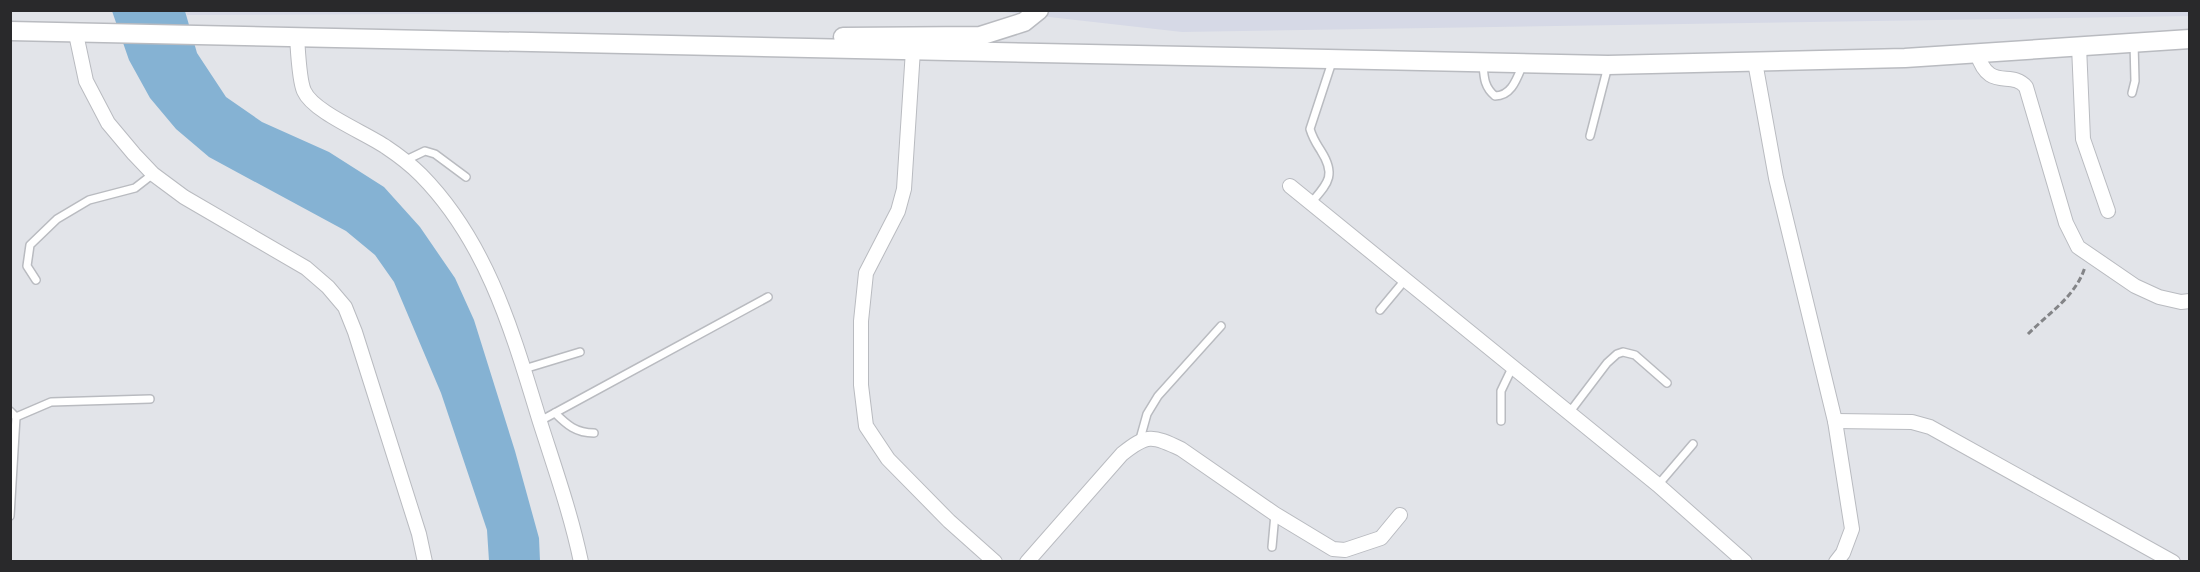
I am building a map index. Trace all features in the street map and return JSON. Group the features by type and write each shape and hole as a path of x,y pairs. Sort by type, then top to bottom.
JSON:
{"street":[{"path":"461,40 980,36 1024,22 1039,10"},
{"path":"10,31 1608,65 1905,58 2190,39"},
{"path":"76,34 86,81 108,123 153,174 184,197 306,268 328,287 345,307 359,343 419,534 425,561"},
{"path":"297,37 304,91 317,106 385,146 421,175 451,210 475,245 494,285 524,369 573,527 581,561"},
{"path":"2079,46 2083,139 2108,211"},
{"path":"913,50 904,189 898,211 866,273 861,321 861,385 866,426 888,459 949,521 995,561"},
{"path":"1977,53 1981,67 1987,74 2022,82 2026,87 2066,223 2078,247 2143,290 2159,297 2181,302 2190,301"},
{"path":"1755,62 1776,178 1835,421 1852,529 1844,553 1836,561"},
{"path":"1290,186 1658,485 1745,561"},
{"path":"1835,421 1912,422 1930,427 2173,561"},
{"path":"1027,561 1122,454 1140,440 1151,438 1181,449 1275,514 1333,549 1345,550 1381,538 1400,515"}],"lane":[{"path":"2132,93 2135,81 2134,43"},
{"path":"1311,203 1327,184 1330,173 1328,163 1313,140 1310,129 1333,60"},
{"path":"1484,63 1484,79 1488,89 1495,96 1508,93 1523,64"},
{"path":"1590,136 1608,65"},
{"path":"404,161 424,151 435,154 466,177"},
{"path":"36,280 27,266 30,245 57,219 89,200 135,188 153,174"},
{"path":"1380,310 1405,280"},
{"path":"540,421 768,297"},
{"path":"1140,440 1147,414 1158,396 1221,326"},
{"path":"524,369 580,352"},
{"path":"1569,413 1607,363 1623,352 1635,355 1668,384"},
{"path":"1501,421 1501,391 1512,368"},
{"path":"16,417 51,402 150,399"},
{"path":"10,411 16,417 10,516"},
{"path":"555,413 567,425 581,433 594,433"},
{"path":"1658,485 1693,444"},
{"path":"1272,547 1275,514"}],"path":[{"path":"2028,334 2047,314 2071,295 2082,276 2090,254"}],"shaded area":[{"path":"2189,10 2190,16 1182,32 996,11 187,15 185,11"}],"water":[{"path":"112,11 185,11 197,53 226,97 262,122 329,152 384,187 420,227 455,278 474,320 515,451 539,538 540,561 489,561 487,530 441,393 394,282 375,255 346,231 209,157 176,129 150,98 129,60"}]}
